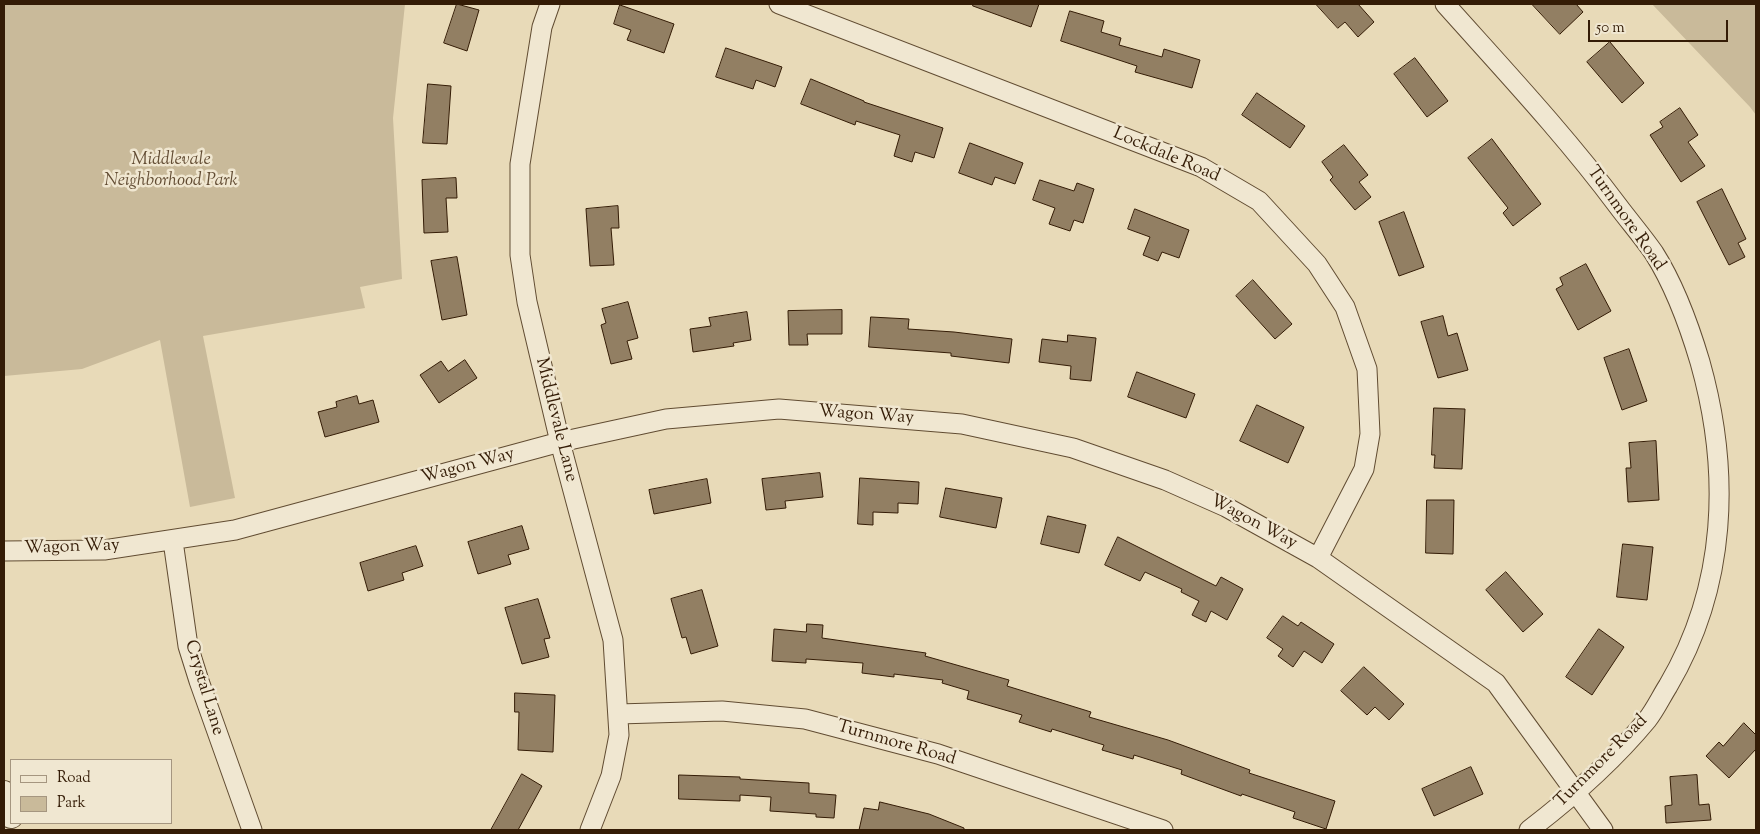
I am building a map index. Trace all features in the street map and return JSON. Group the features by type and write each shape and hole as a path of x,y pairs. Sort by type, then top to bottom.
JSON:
{"street":[{"name":"Middlevale Lane","path":"550,4 542,27 520,164 520,255 527,302 560,442 613,640 619,735 611,776 590,830"},
{"name":"Lockdale Road","path":"779,4 1201,167 1259,201 1317,264 1327,278 1345,307 1367,370 1370,434 1364,469 1318,558"},
{"name":"Turnmore Road","path":"1445,4 1585,162 1655,254 1677,299 1692,336 1711,402 1720,482 1717,539 1705,602 1682,661 1648,718 1575,795 1528,830"},
{"name":"Wagon Way","path":"4,551 104,550 235,530 560,442 666,419 779,409 962,424 1072,448 1165,480 1226,506 1318,558 1496,683 1575,795 1603,830"},
{"name":"Crystal Lane","path":"173,540 188,646 198,681 252,830"},
{"name":"Turnmore Road","path":"618,714 722,711 805,719 938,754 1164,830"},
{"path":"4,793 10,813"}],"green space":[{"name":"Middlevale Neighborhood Park","path":"4,4 405,4 393,118 402,279 360,287 365,308 203,336 235,498 190,507 160,340 82,369 4,376"},
{"path":"1652,4 1756,4 1756,115 1750,107"}],"building":[{"path":"457,4 479,10 467,51 444,43"},
{"path":"973,4 1039,4 1031,27 973,6"},
{"path":"1316,4 1358,4 1374,22 1358,37 1345,22 1338,28"},
{"path":"1532,4 1576,4 1583,12 1560,34"},
{"path":"620,5 674,24 664,53 627,40 631,30 614,24"},
{"path":"1070,11 1104,21 1101,32 1121,38 1119,45 1162,57 1164,49 1200,60 1192,88 1135,72 1137,66 1061,41"},
{"path":"1610,42 1644,83 1622,103 1587,62"},
{"path":"726,48 782,67 775,87 756,80 753,89 716,77"},
{"path":"1415,58 1448,101 1427,117 1394,74"},
{"path":"811,79 864,102 943,128 934,158 915,152 912,162 894,156 900,135 856,121 855,125 801,104"},
{"path":"428,84 451,86 447,144 423,143"},
{"path":"1257,93 1305,126 1290,148 1242,115"},
{"path":"1680,108 1698,135 1688,142 1705,166 1681,182 1650,135 1663,127 1660,122"},
{"path":"1492,139 1541,204 1513,226 1503,213 1508,208 1468,158"},
{"path":"970,143 1023,163 1015,184 995,177 992,185 959,173"},
{"path":"1344,145 1368,175 1359,182 1371,197 1355,210 1330,180 1333,177 1322,162"},
{"path":"456,178 457,198 446,198 448,232 424,233 422,180"},
{"path":"1040,180 1074,191 1077,183 1094,189 1083,223 1074,220 1070,231 1049,224 1055,208 1033,200"},
{"path":"1722,189 1746,239 1738,243 1745,257 1729,265 1697,202"},
{"path":"618,206 619,228 611,228 614,265 590,266 586,209"},
{"path":"1135,209 1189,230 1179,258 1162,252 1158,261 1143,255 1150,237 1128,229"},
{"path":"1404,212 1424,267 1399,276 1379,222"},
{"path":"457,257 467,315 442,320 431,261"},
{"path":"1586,264 1611,311 1578,330 1556,289 1563,285 1560,278"},
{"path":"1253,280 1292,324 1275,339 1236,296"},
{"path":"628,302 638,338 627,341 632,359 611,364 601,325 606,323 602,309"},
{"path":"842,310 842,334 807,334 808,345 789,345 788,311"},
{"path":"747,312 751,340 733,343 734,346 693,352 690,329 711,326 709,318"},
{"path":"1443,316 1448,336 1457,333 1468,370 1438,378 1421,322"},
{"path":"871,317 909,319 908,329 1012,339 1009,363 951,356 951,353 869,347"},
{"path":"1068,335 1096,338 1091,381 1070,379 1071,366 1039,362 1042,339 1067,342"},
{"path":"1629,349 1647,401 1622,410 1604,358"},
{"path":"465,360 477,378 439,403 420,375 441,361 448,371"},
{"path":"1137,372 1195,394 1186,418 1128,397"},
{"path":"357,396 359,404 373,400 379,422 325,437 318,412 337,407 336,402"},
{"path":"1257,405 1304,427 1288,463 1240,441"},
{"path":"1434,408 1465,409 1462,469 1434,468 1435,455 1432,455"},
{"path":"1656,441 1659,500 1628,502 1626,468 1631,468 1629,443"},
{"path":"820,473 823,497 785,501 786,508 766,510 762,479"},
{"path":"860,478 919,482 918,504 898,503 898,513 873,512 873,525 858,524"},
{"path":"707,479 711,503 654,514 649,490"},
{"path":"946,488 1002,498 996,528 940,517"},
{"path":"1427,500 1454,500 1453,554 1426,553"},
{"path":"1048,516 1086,525 1079,553 1041,544"},
{"path":"522,526 529,549 508,555 511,564 478,574 468,542"},
{"path":"1118,537 1216,586 1221,577 1243,589 1227,620 1211,611 1206,622 1192,615 1199,601 1181,592 1182,589 1145,572 1140,581 1105,565"},
{"path":"1623,544 1653,547 1647,600 1617,597"},
{"path":"416,546 423,566 402,573 404,580 368,591 360,563"},
{"path":"1506,572 1543,614 1523,632 1486,590"},
{"path":"702,590 718,646 691,654 686,637 682,638 671,599"},
{"path":"538,599 550,638 544,639 549,657 522,664 505,608"},
{"path":"1283,616 1298,626 1301,622 1334,644 1322,663 1304,651 1293,667 1278,656 1283,649 1267,638"},
{"path":"807,624 823,625 822,638 926,653 925,656 1009,680 1007,686 1091,712 1089,717 1168,740 1250,770 1249,773 1335,801 1326,829 1293,818 1295,812 1242,794 1241,796 1181,774 1182,770 1134,755 1133,759 1102,750 1104,745 1052,729 1051,732 1019,722 1022,715 967,699 969,691 942,683 943,680 894,674 894,677 862,673 863,663 806,659 806,663 772,661 774,629 806,632"},
{"path":"1599,629 1624,647 1592,695 1566,677"},
{"path":"1364,667 1404,704 1389,720 1375,707 1367,715 1341,691"},
{"path":"515,693 555,695 553,752 518,750 519,712 515,712"},
{"path":"1744,723 1756,735 1756,749 1729,778 1706,756 1719,742 1723,746"},
{"path":"1471,767 1483,794 1434,816 1422,789"},
{"path":"522,774 542,786 518,830 491,830"},
{"path":"679,775 740,777 740,779 809,783 809,793 836,795 834,818 816,817 816,814 770,811 771,797 740,795 740,801 679,799"},
{"path":"1697,775 1699,805 1709,804 1711,820 1666,823 1665,806 1672,805 1670,777"},
{"path":"880,802 929,814 964,828 964,830 859,830 864,808 878,810"}]}
